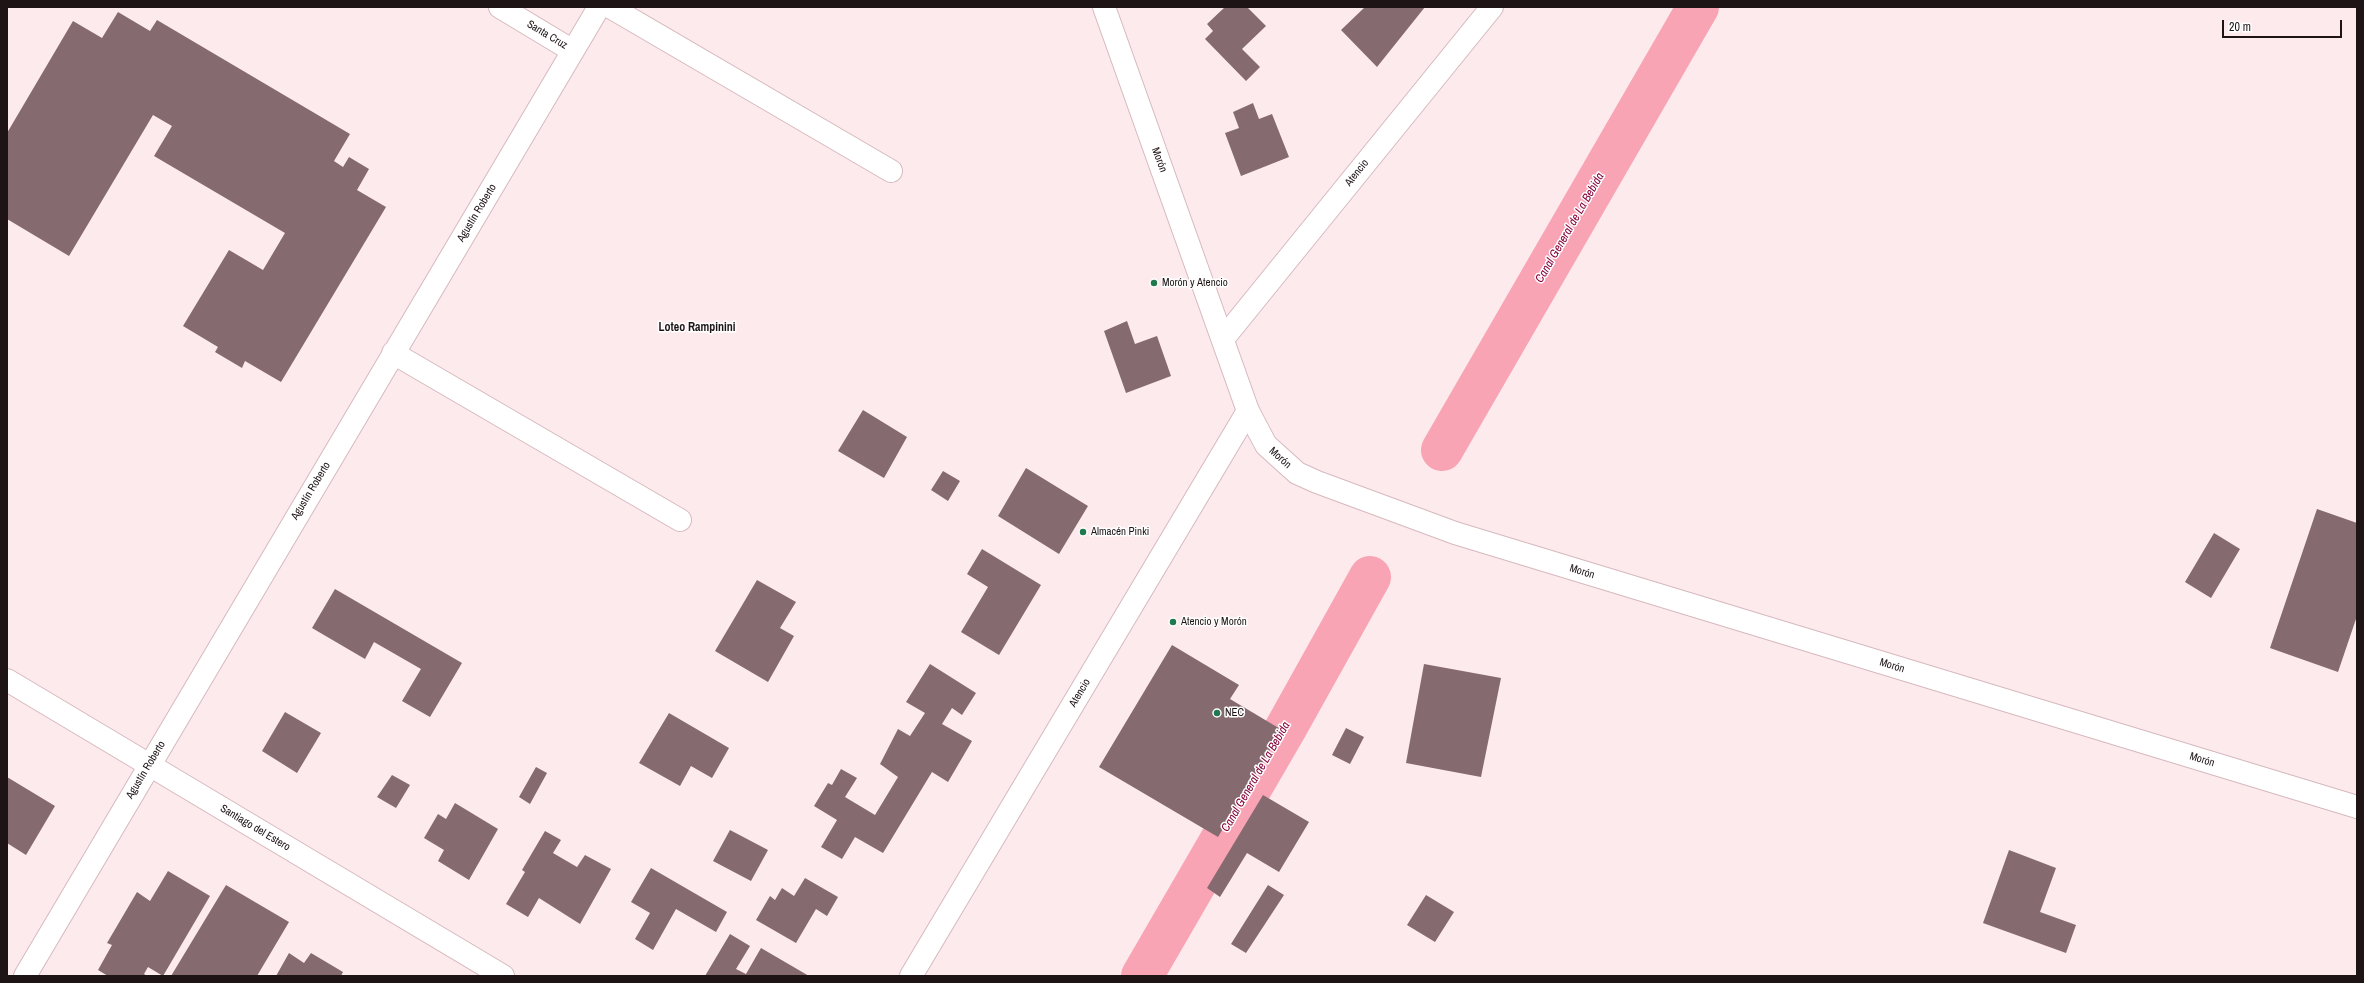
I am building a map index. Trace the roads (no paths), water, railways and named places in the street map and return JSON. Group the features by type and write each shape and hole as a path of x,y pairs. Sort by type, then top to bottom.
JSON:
{"street":[{"name":"Santa Cruz","path":"500,7 573,51"},
{"name":"Agustín Roberto","path":"24,976 599,7"},
{"path":"610,7 891,171"},
{"name":"Atencio","path":"1222,339 1492,7"},
{"name":"Morón","path":"1110,11 1248,411 1266,446 1297,473 1317,482 1455,533 2357,807"},
{"path":"393,353 680,520"},
{"name":"Atencio","path":"911,976 1248,411"},
{"name":"Santiago del Estero","path":"7,680 503,976"}],"waterway":[{"name":"Canal General de La Bebida","path":"1442,450 1698,7"},
{"name":"Canal General de La Bebida","path":"1142,976 1287,726 1370,577"}],"place":[{"name":"Morón y Atencio","path":"1154,283"},
{"name":"Almacén Pinki","path":"1083,532"},
{"name":"Atencio y Morón","path":"1173,622"},
{"name":"NEC","path":"1217,713"}],"district":[{"name":"Loteo Rampinini","path":"697,328"}]}
